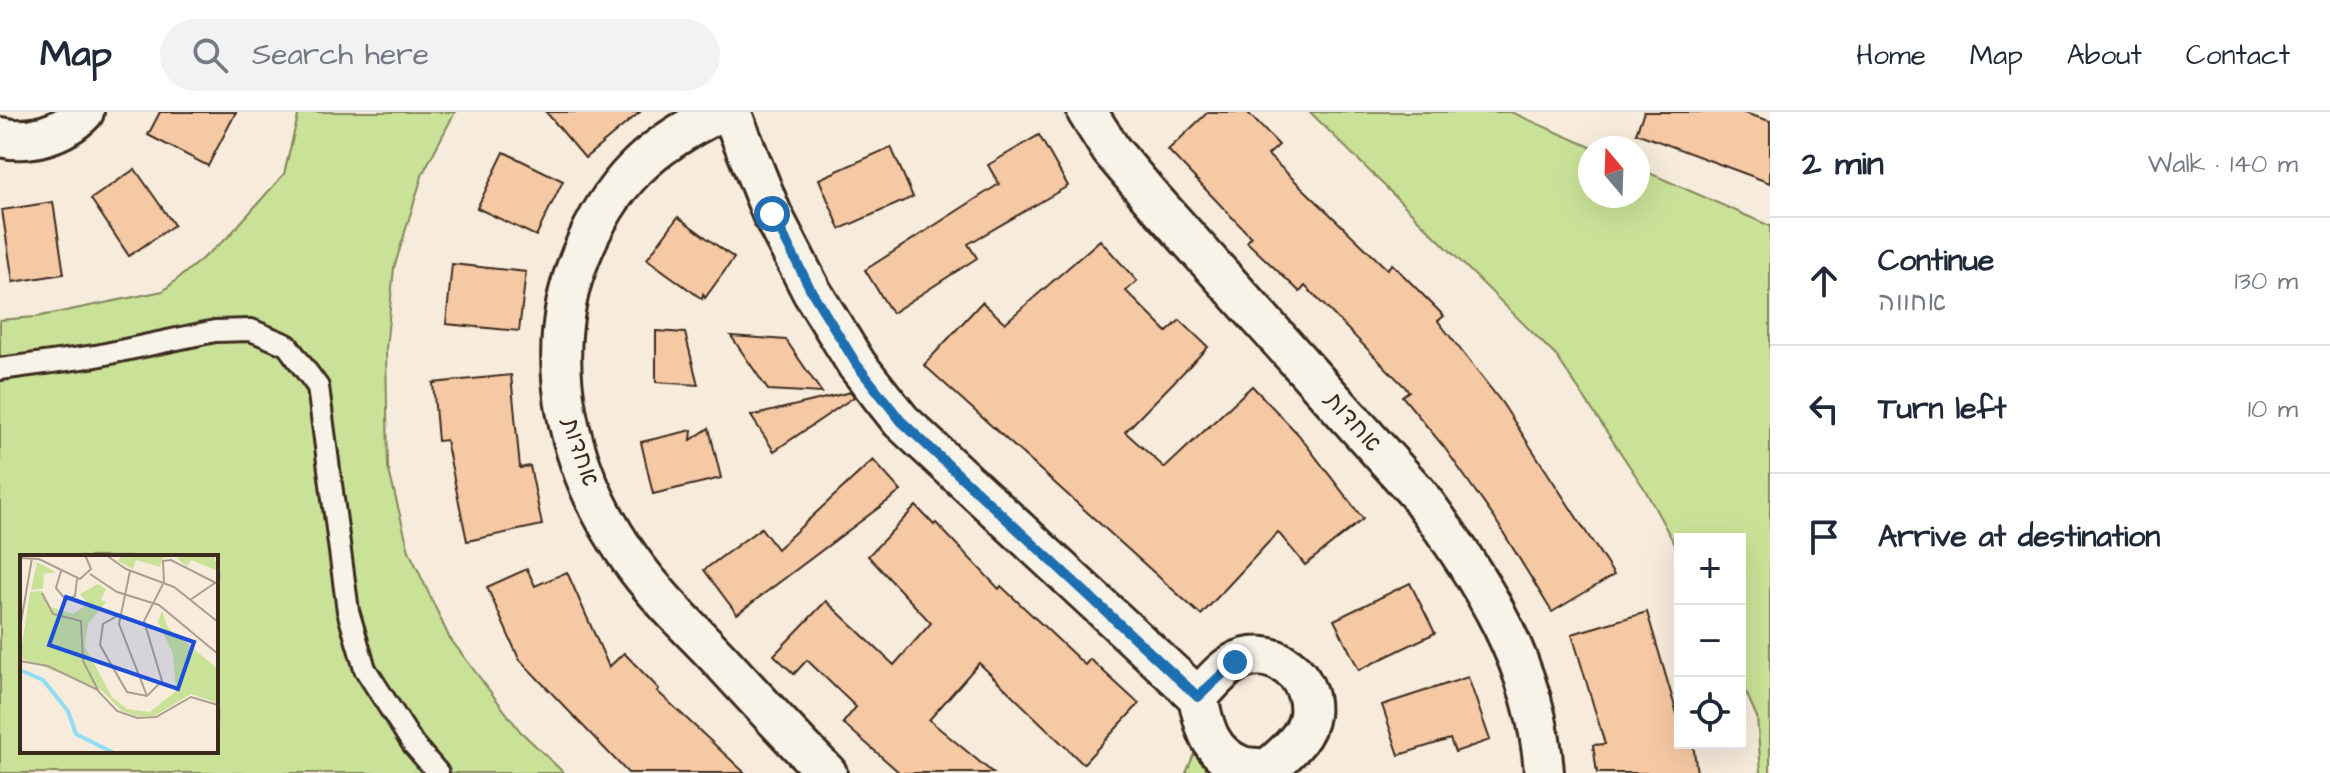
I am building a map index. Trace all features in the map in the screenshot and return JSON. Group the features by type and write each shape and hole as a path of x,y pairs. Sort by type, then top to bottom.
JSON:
{"street":[{"path":"0,137 18,141 46,135 75,121 84,112"},
{"name":"אחדות","path":"720,112 689,127 649,154 616,188 591,230 570,281 560,340 562,394 586,480 630,559 827,773"},
{"path":"731,112 772,214 812,292 857,365 901,421 1198,697 1211,743 1224,757 1244,767 1270,771 1304,732 1309,716 1308,693 1300,678 1288,666 1272,658 1254,657 1235,662 1198,697"},
{"name":"אחדות","path":"1087,112 1111,150 1149,195 1418,494 1454,543 1515,646 1542,739 1544,773"}],"lane":[{"path":"0,369 96,356 215,331 251,330 287,345 318,387 348,611 365,669 413,744 438,773"}],"green space":[{"path":"299,112 455,112 423,173 394,268 386,349 388,467 409,551 449,637 520,731 564,773 0,773 0,320 36,317 163,291 228,237 284,174"},
{"path":"1310,112 1511,112 1578,141 1578,208 1650,208 1650,173 1770,226 1770,773 1761,773 1757,717 1746,692 1746,533 1674,533 1674,543 1644,488 1557,357"},
{"path":"1194,754 1217,773 1186,773"}],"building":[{"path":"160,112 236,112 208,166 148,135"},
{"path":"546,112 640,112 585,158"},
{"path":"1208,112 1247,112 1279,145 1268,155 1387,269 1392,264 1444,316 1438,321 1502,403 1614,575 1552,612 1495,519 1444,447 1402,396 1409,391 1305,286 1300,292 1247,242 1251,237 1168,150"},
{"path":"1644,112 1741,112 1770,121 1770,183 1650,136 1636,133"},
{"path":"1039,135 1068,186 968,244 977,258 892,313 865,270 999,184 988,165"},
{"path":"891,147 913,197 840,229 819,179"},
{"path":"504,152 563,181 536,236 477,208"},
{"path":"135,169 174,225 129,256 91,199"},
{"path":"53,202 64,274 13,282 2,210"},
{"path":"678,217 734,258 702,299 647,259"},
{"path":"1100,240 1137,281 1126,291 1167,332 1180,320 1208,347 1125,432 1165,468 1252,386 1298,434 1363,519 1305,565 1278,532 1201,615 924,365 982,302 1005,323"},
{"path":"452,264 526,272 519,331 446,324"},
{"path":"656,331 685,333 698,385 656,382"},
{"path":"731,336 786,340 822,393 768,390"},
{"path":"511,375 520,468 530,466 542,525 467,541 446,440 438,441 433,383"},
{"path":"851,392 854,397 774,451 751,416"},
{"path":"709,428 721,478 653,494 641,442 692,430 691,440"},
{"path":"873,460 901,491 737,614 704,570 761,528 777,549"},
{"path":"916,506 999,589 1001,586 1085,665 1090,659 1139,704 1083,764 979,663 929,720 993,773 900,773 843,723 856,707 807,660 794,674 774,655 826,601 894,665 931,623 868,556"},
{"path":"527,569 535,586 567,572 609,667 624,653 659,689 657,691 745,773 628,773 519,659 487,587"},
{"path":"1410,583 1435,633 1359,670 1334,620"},
{"path":"1647,612 1674,704 1674,749 1694,749 1697,773 1597,773 1593,745 1605,744 1572,634"},
{"path":"1468,677 1490,740 1455,752 1450,739 1399,755 1382,705"}],"route":[{"path":"772,214 812,292 857,365 901,421 1198,697 1235,662"}]}
